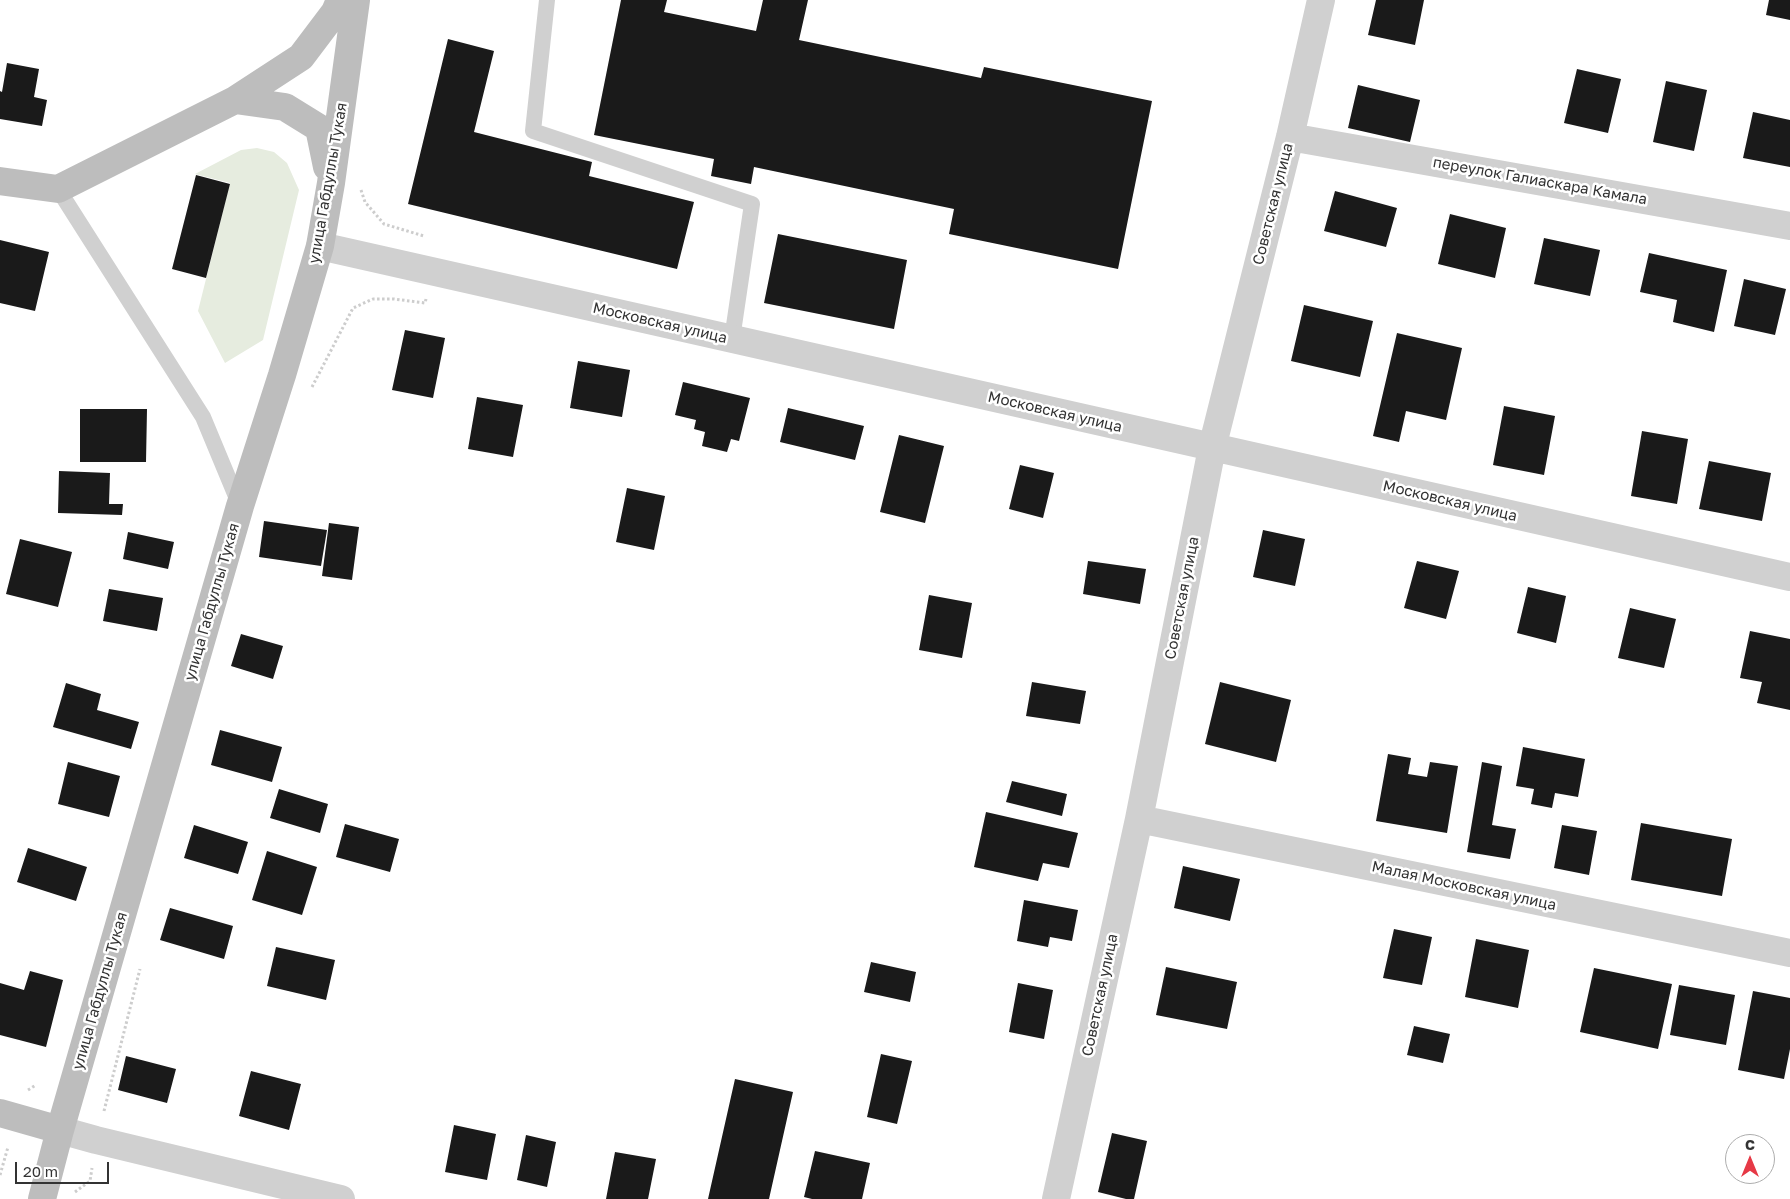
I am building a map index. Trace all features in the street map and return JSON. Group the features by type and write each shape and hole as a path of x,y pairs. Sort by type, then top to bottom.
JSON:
{"main road":[{"path":"0,181 58,189 235,100 301,57 335,12 340,0"},
{"name":"улица Габдуллы Тукая","path":"55,1198 60,1130 240,506 282,376 320,246 331,183 356,0"},
{"path":"235,100 285,107 319,128 331,183"},
{"path":"0,1113 60,1130"}],"street":[{"name":"Советская улица","path":"1056,1199 1139,819 1212,448 1290,137 1322,0"},
{"name":"переулок Галиаскара Камала","path":"1290,137 1790,226"},
{"name":"Московская улица","path":"320,246 1790,577"},
{"name":"Малая Московская улица","path":"1139,819 1790,953"},
{"path":"60,1130 341,1199"}],"lane":[{"path":"547,0 534,131 752,204 732,339"},
{"path":"58,189 203,417 240,506"}],"path":[{"path":"312,387 352,308 374,299 394,299 425,303 439,241 384,224 365,202 360,185"},
{"path":"55,1198 90,1181 96,1140 140,968"}],"shaded area":[{"path":"257,148 274,152 287,163 299,190 263,340 225,363 198,311 230,183 195,174 241,150"}],"building":[{"path":"621,0 667,0 664,12 756,31 763,0 808,0 799,40 981,78 984,67 1152,101 1118,269 949,234 954,209 754,167 751,184 711,176 714,159 594,135"},
{"path":"1376,0 1424,0 1415,45 1368,35"},
{"path":"1769,0 1790,0 1790,20 1766,15"},
{"path":"448,39 494,51 474,132 592,162 589,176 694,202 677,269 408,204"},
{"path":"7,63 39,69 34,97 47,100 42,126 0,119 0,91 2,92"},
{"path":"1577,69 1621,79 1608,133 1564,123"},
{"path":"1666,81 1707,90 1694,151 1653,142"},
{"path":"1358,85 1420,100 1410,142 1348,128"},
{"path":"1753,112 1790,120 1790,167 1743,158"},
{"path":"196,175 230,184 206,278 172,269"},
{"path":"1335,191 1397,208 1386,247 1324,231"},
{"path":"1450,214 1506,228 1495,278 1438,264"},
{"path":"778,234 907,260 894,329 764,303"},
{"path":"1544,238 1600,250 1590,296 1534,284"},
{"path":"0,240 49,252 35,311 0,303"},
{"path":"1649,253 1727,270 1714,332 1673,322 1677,300 1640,292"},
{"path":"1744,279 1786,289 1775,335 1734,326"},
{"path":"1304,305 1373,321 1360,377 1291,361"},
{"path":"405,330 445,338 433,398 392,390"},
{"path":"1397,333 1462,348 1446,420 1406,411 1399,442 1373,436"},
{"path":"578,361 630,370 622,417 570,408"},
{"path":"683,382 750,398 739,441 731,439 727,452 702,446 705,432 694,429 696,420 675,415"},
{"path":"477,397 523,405 513,457 468,449"},
{"path":"1504,406 1555,416 1544,475 1493,465"},
{"path":"788,408 864,426 855,460 780,442"},
{"path":"80,409 147,409 146,462 80,462"},
{"path":"1642,431 1688,439 1677,504 1631,496"},
{"path":"899,435 944,446 925,523 880,512"},
{"path":"1709,461 1771,473 1762,521 1699,509"},
{"path":"1020,465 1054,473 1043,518 1009,509"},
{"path":"59,471 110,473 109,504 123,504 122,515 58,513"},
{"path":"627,488 665,496 654,550 616,542"},
{"path":"264,521 327,530 321,566 259,557"},
{"path":"329,523 359,527 352,580 322,576"},
{"path":"1263,530 1305,539 1295,586 1253,577"},
{"path":"128,532 174,542 168,569 123,559"},
{"path":"20,539 72,552 58,607 6,594"},
{"path":"1088,561 1146,569 1140,604 1083,594"},
{"path":"1417,561 1459,571 1446,619 1404,608"},
{"path":"1528,587 1566,596 1556,643 1517,633"},
{"path":"109,589 163,598 157,631 103,621"},
{"path":"929,595 972,603 962,658 919,650"},
{"path":"1630,608 1676,619 1664,668 1618,658"},
{"path":"1750,631 1790,639 1790,710 1757,703 1762,682 1740,678"},
{"path":"241,634 283,646 273,679 231,666"},
{"path":"1032,682 1086,691 1080,724 1026,716"},
{"path":"1220,682 1291,700 1276,762 1205,744"},
{"path":"66,683 101,694 97,710 139,722 131,749 53,727"},
{"path":"220,730 282,747 272,782 211,765"},
{"path":"1523,747 1585,759 1578,797 1555,793 1552,808 1531,804 1534,789 1516,786"},
{"path":"1388,754 1411,758 1408,774 1427,777 1430,762 1458,766 1447,833 1376,821"},
{"path":"68,762 120,776 109,817 58,804"},
{"path":"1482,762 1502,766 1492,825 1516,829 1510,859 1467,852"},
{"path":"1012,781 1067,794 1062,816 1006,802"},
{"path":"279,789 328,804 320,833 270,818"},
{"path":"986,812 1078,833 1069,868 1043,863 1038,881 974,867"},
{"path":"1641,823 1732,839 1722,896 1631,880"},
{"path":"345,824 399,839 390,872 336,857"},
{"path":"194,825 248,842 238,874 184,858"},
{"path":"1562,825 1597,831 1589,875 1554,868"},
{"path":"28,848 87,867 76,901 17,882"},
{"path":"267,851 317,867 302,915 252,900"},
{"path":"1183,866 1240,879 1230,921 1174,908"},
{"path":"1024,900 1078,910 1072,941 1050,937 1048,947 1017,941"},
{"path":"170,908 233,926 224,959 160,940"},
{"path":"1394,929 1432,937 1422,985 1383,978"},
{"path":"1476,939 1529,950 1518,1008 1465,997"},
{"path":"276,947 335,960 326,1000 267,986"},
{"path":"871,962 916,972 910,1002 864,992"},
{"path":"1166,967 1237,982 1227,1029 1156,1015"},
{"path":"1594,968 1672,984 1658,1049 1580,1032"},
{"path":"30,971 63,980 46,1047 0,1035 0,983 24,990"},
{"path":"1018,983 1053,990 1044,1039 1009,1032"},
{"path":"1679,985 1735,995 1726,1045 1670,1035"},
{"path":"1753,991 1790,998 1790,1049 1784,1079 1738,1070"},
{"path":"1414,1026 1450,1034 1443,1063 1407,1055"},
{"path":"881,1054 912,1061 897,1124 867,1117"},
{"path":"126,1056 176,1069 167,1103 118,1090"},
{"path":"251,1071 301,1084 289,1130 239,1116"},
{"path":"735,1079 793,1092 769,1199 708,1199"},
{"path":"454,1125 496,1134 487,1180 445,1172"},
{"path":"1112,1133 1147,1141 1134,1199 1126,1199 1098,1192"},
{"path":"526,1135 556,1142 547,1187 517,1180"},
{"path":"815,1151 870,1163 862,1199 812,1199 804,1197"},
{"path":"615,1152 656,1159 648,1199 606,1199"}]}
